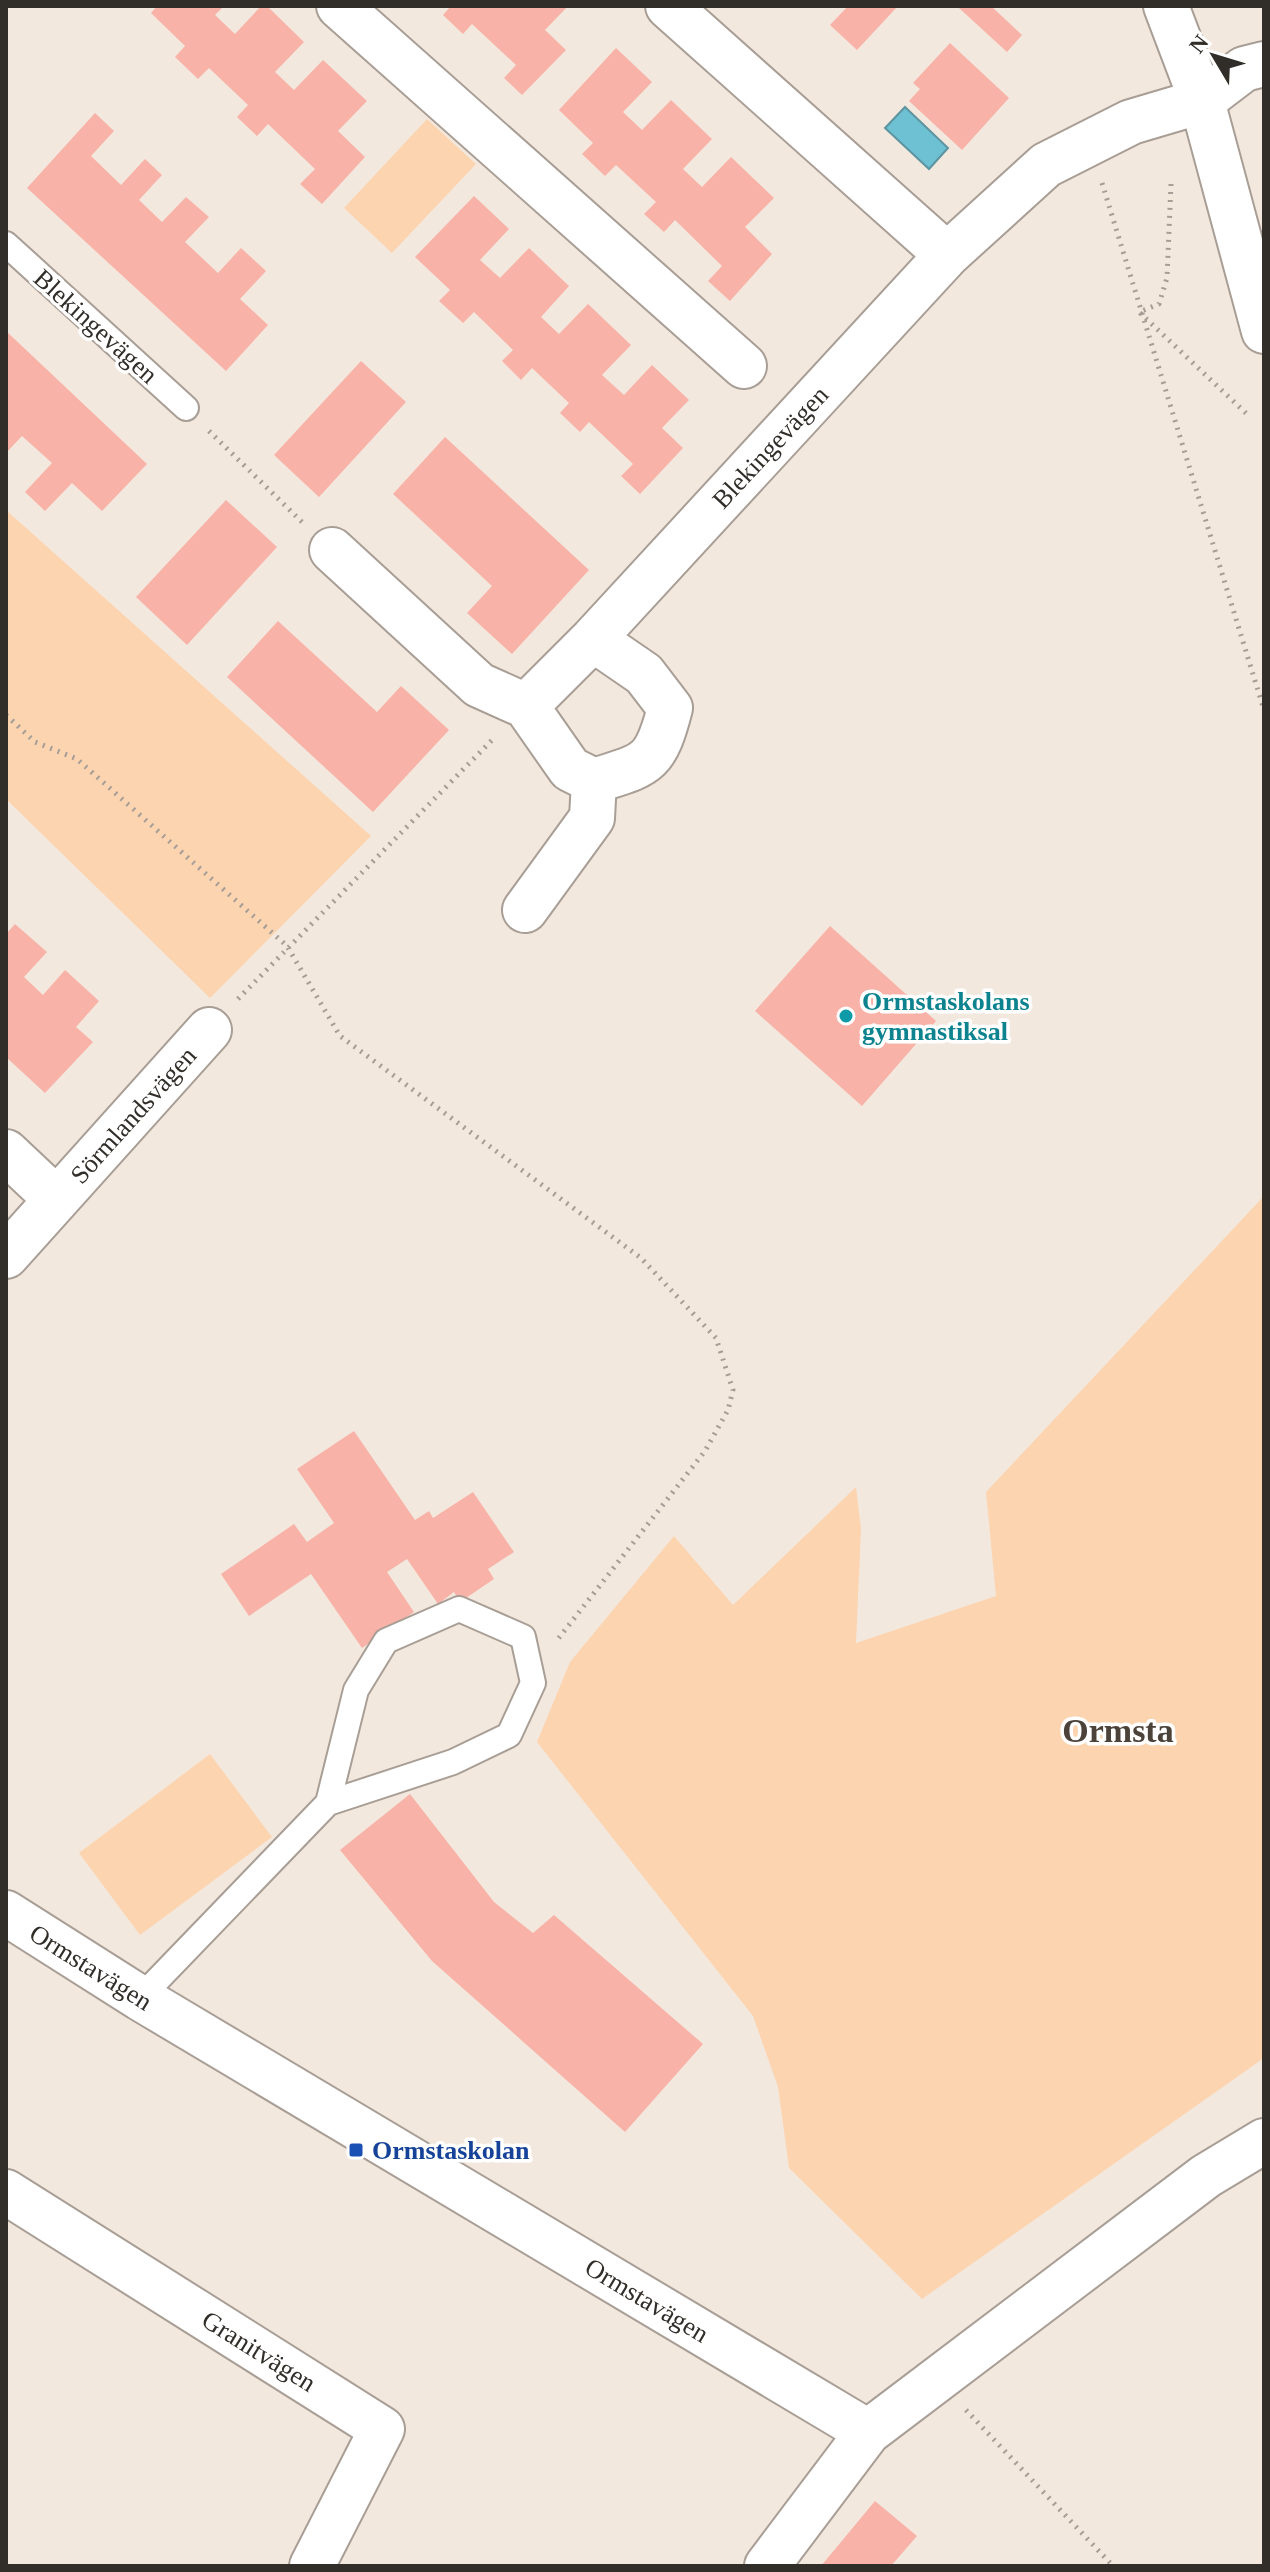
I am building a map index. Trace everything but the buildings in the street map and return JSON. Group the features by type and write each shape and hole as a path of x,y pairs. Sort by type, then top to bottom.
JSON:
{"street":[{"path":"339,6 744,366"},
{"path":"668,6 947,255"},
{"path":"1166,6 1202,101 1264,331"},
{"path":"1202,101 1244,69 1264,64"},
{"name":"Blekingevägen","path":"526,706 593,639 947,255 1046,165 1131,122 1202,101"},
{"path":"332,550 479,685 526,706 570,769 594,781 645,765 661,740 670,708 644,674 593,639"},
{"path":"525,910 592,818 594,781"},
{"name":"Sörmlandsvägen","path":"6,1256 209,1030"},
{"name":"Sörmlandsvägen","path":"6,1152 56,1199"},
{"name":"Ormstavägen","path":"6,1913 140,1998 868,2432"},
{"path":"767,2566 868,2432 1206,2176 1264,2141"},
{"name":"Granitvägen","path":"6,2192 382,2429 312,2566"}],"lane":[{"name":"Blekingevägen","path":"6,244 186,408"},
{"path":"140,1998 328,1803 453,1762 509,1735 533,1683 523,1637 459,1609 386,1641 356,1690 328,1803"}],"path":[{"path":"1090,142 1139,312 1264,710"},
{"path":"1139,312 1159,304 1167,278 1171,184"},
{"path":"1139,312 1249,416"},
{"path":"186,408 332,550"},
{"path":"209,1030 287,946 526,706"},
{"path":"6,715 35,742 77,759 287,946 340,1036 641,1258 716,1338 733,1390 728,1410 705,1451 530,1673"},
{"path":"938,2380 1113,2566"}],"shaded area":[{"path":"427,119 476,164 392,253 344,208"},
{"path":"6,510 371,836 210,998 6,799"},
{"path":"1264,1196 1264,2058 922,2299 789,2168 778,2087 753,2016 537,1742 570,1662 674,1536 733,1605 856,1487 861,1529 856,1643 996,1596 986,1492"},
{"path":"210,1754 272,1837 140,1935 79,1853"}],"water":[{"path":"905,107 948,148 929,169 885,128"}],"place":[{"name":"Ormstaskolans gymnastiksal","path":"846,1016"},
{"name":"Ormstaskolan","path":"356,2150"}],"district":[{"name":"Ormsta","path":"1118,1730"}]}
